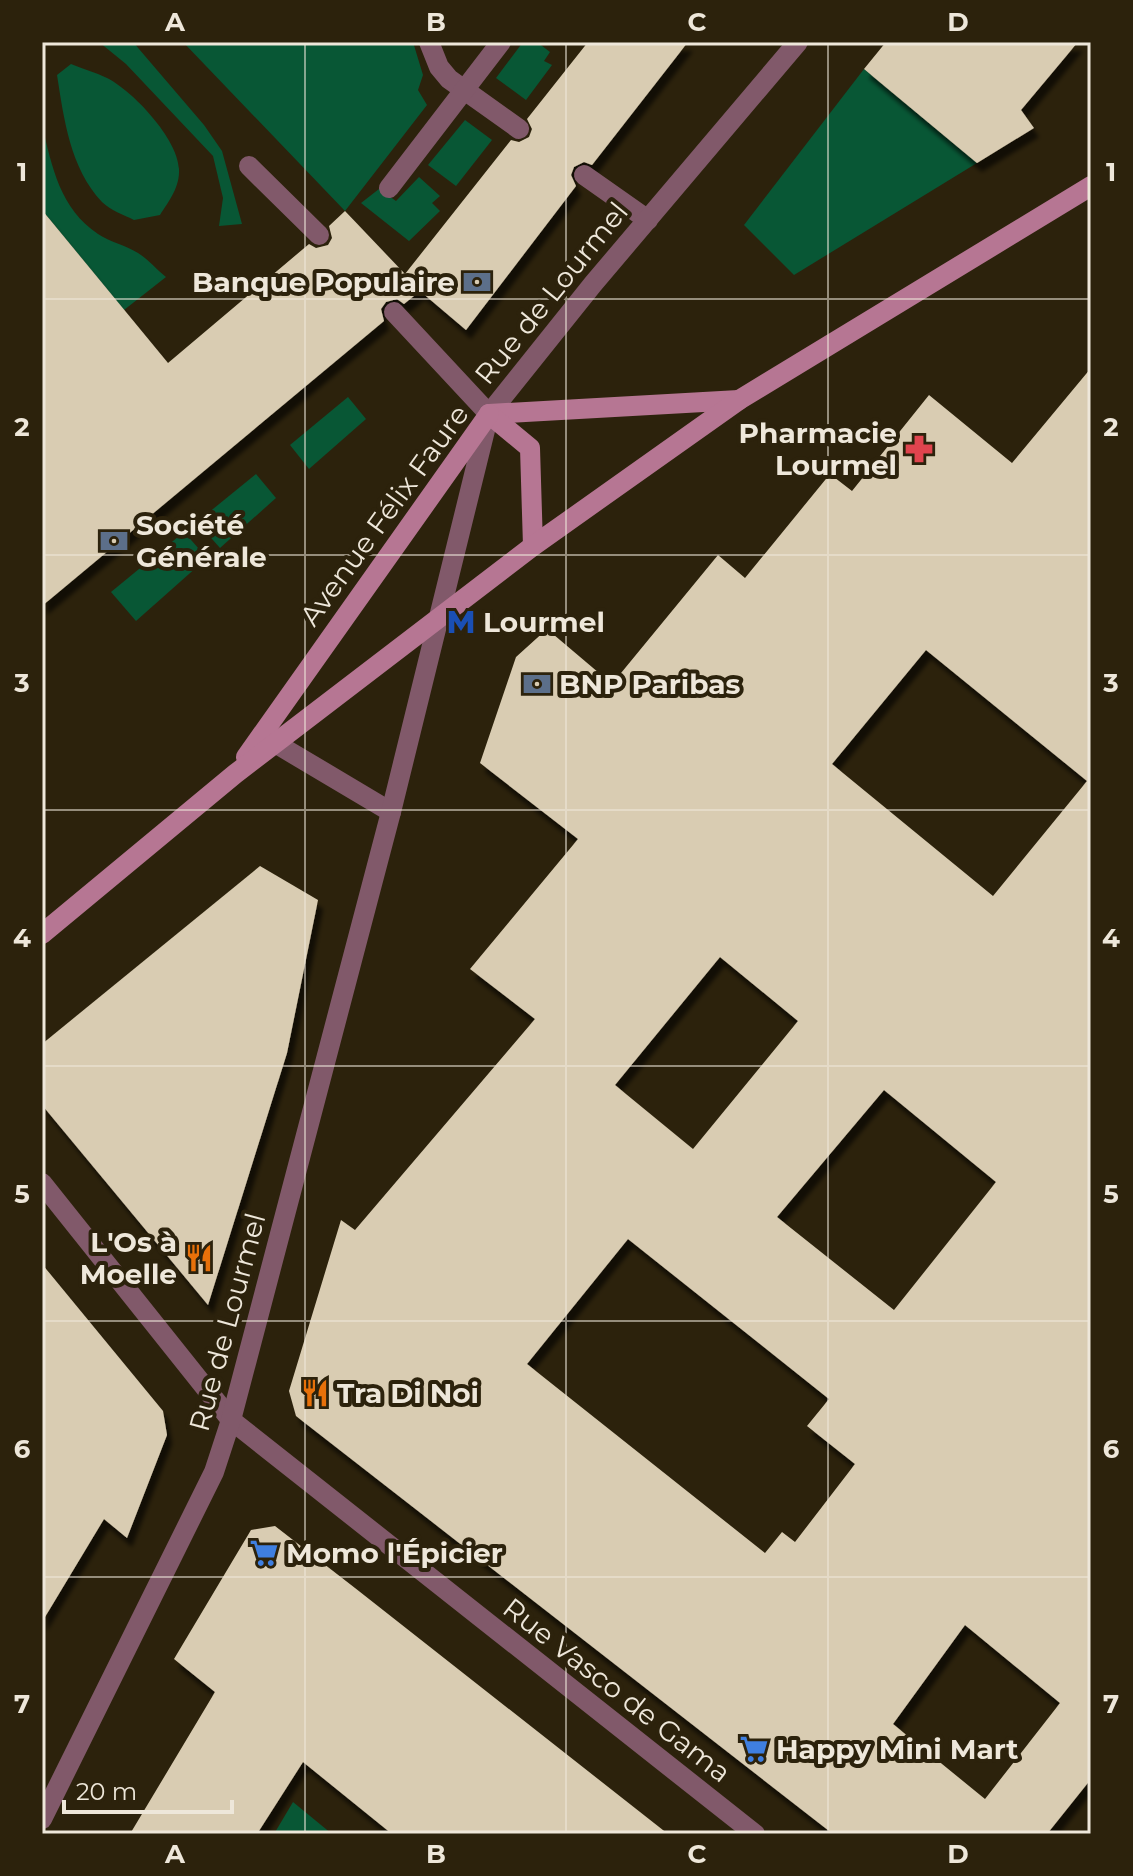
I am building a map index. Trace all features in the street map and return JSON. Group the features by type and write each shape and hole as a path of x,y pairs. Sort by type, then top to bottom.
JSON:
{"street":[{"path":"429,42 439,67 464,90 519,129"},
{"path":"389,188 501,42"},
{"name":"Rue de Lourmel","path":"42,1819 214,1472 231,1420 391,812 489,414 798,42"},
{"path":"249,166 319,235"},
{"path":"584,175 648,220"},
{"name":"Avenue Félix Faure","path":"42,934 235,774 533,546 739,400 1091,186"},
{"path":"394,312 489,414 530,448 533,546"},
{"name":"Avenue Félix Faure","path":"235,774 489,414 739,400"},
{"path":"275,743 391,812"},
{"name":"Rue Vasco de Gama","path":"42,1183 231,1420 755,1834"}],"green space":[{"path":"99,42 133,42 204,125 222,151 242,224 219,226 223,198 213,156 126,64"},
{"path":"183,42 413,42 423,75 418,90 427,105 345,211"},
{"path":"523,42 537,42 550,52 544,61 552,65 526,100 496,78"},
{"path":"71,64 118,84 163,130 177,157 179,176 173,194 160,215 134,220 113,210 102,202 82,174 70,142 57,75"},
{"path":"864,69 977,163 794,275 744,225"},
{"path":"465,120 492,140 456,186 428,165"},
{"path":"42,125 60,186 75,212 98,234 138,253 166,277 124,310 42,210"},
{"path":"419,177 440,196 432,203 440,211 409,241 361,203 379,189 396,201"},
{"path":"348,397 366,419 309,469 290,445"},
{"path":"256,474 276,498 220,548 197,522"},
{"path":"184,532 207,558 136,621 111,592"},
{"path":"293,1802 332,1834 274,1834"}],"building":[{"path":"588,42 688,42 592,165 584,162 574,167 571,175 576,186 466,330 420,291 404,304 397,299 386,302 381,309 384,321 42,606 42,210 168,363 309,244 316,248 328,245 332,238 329,226 345,211 405,274 511,140 519,142 529,137 532,129 527,119"},
{"path":"886,42 1078,42 1021,110 1034,128 977,163 864,69"},
{"path":"1091,368 1091,1779 1047,1834 833,1834 296,1416 289,1391 341,1220 355,1230 535,1019 470,969 578,839 480,763 516,657 547,629 612,684 718,555 745,578 830,474 852,491 929,395 1012,463","holes":["926,650 1087,781 993,896 832,764","720,957 798,1021 693,1149 615,1085","884,1090 996,1182 894,1310 777,1217","628,1239 829,1399 807,1426 855,1464 795,1542 782,1532 765,1553 527,1364","965,1625 1060,1703 985,1799 893,1724"]},
{"path":"260,866 318,900 287,1053 208,1305 42,1105 42,1044"},
{"path":"42,1264 163,1411 167,1435 127,1538 104,1519 42,1622"},
{"path":"275,1526 668,1834 392,1834 303,1762 257,1834 130,1834 215,1692 174,1659 251,1530"}],"place":[{"name":"Banque Populaire","path":"477,282"},
{"name":"Pharmacie Lourmel","path":"919,449"},
{"name":"Société Générale","path":"114,541"},
{"name":"Lourmel","path":"461,622"},
{"name":"BNP Paribas","path":"537,684"},
{"name":"L'Os à Moelle","path":"199,1258"},
{"name":"Tra Di Noi","path":"315,1393"},
{"name":"Momo l'Épicier","path":"264,1553"},
{"name":"Happy Mini Mart","path":"754,1749"}]}
